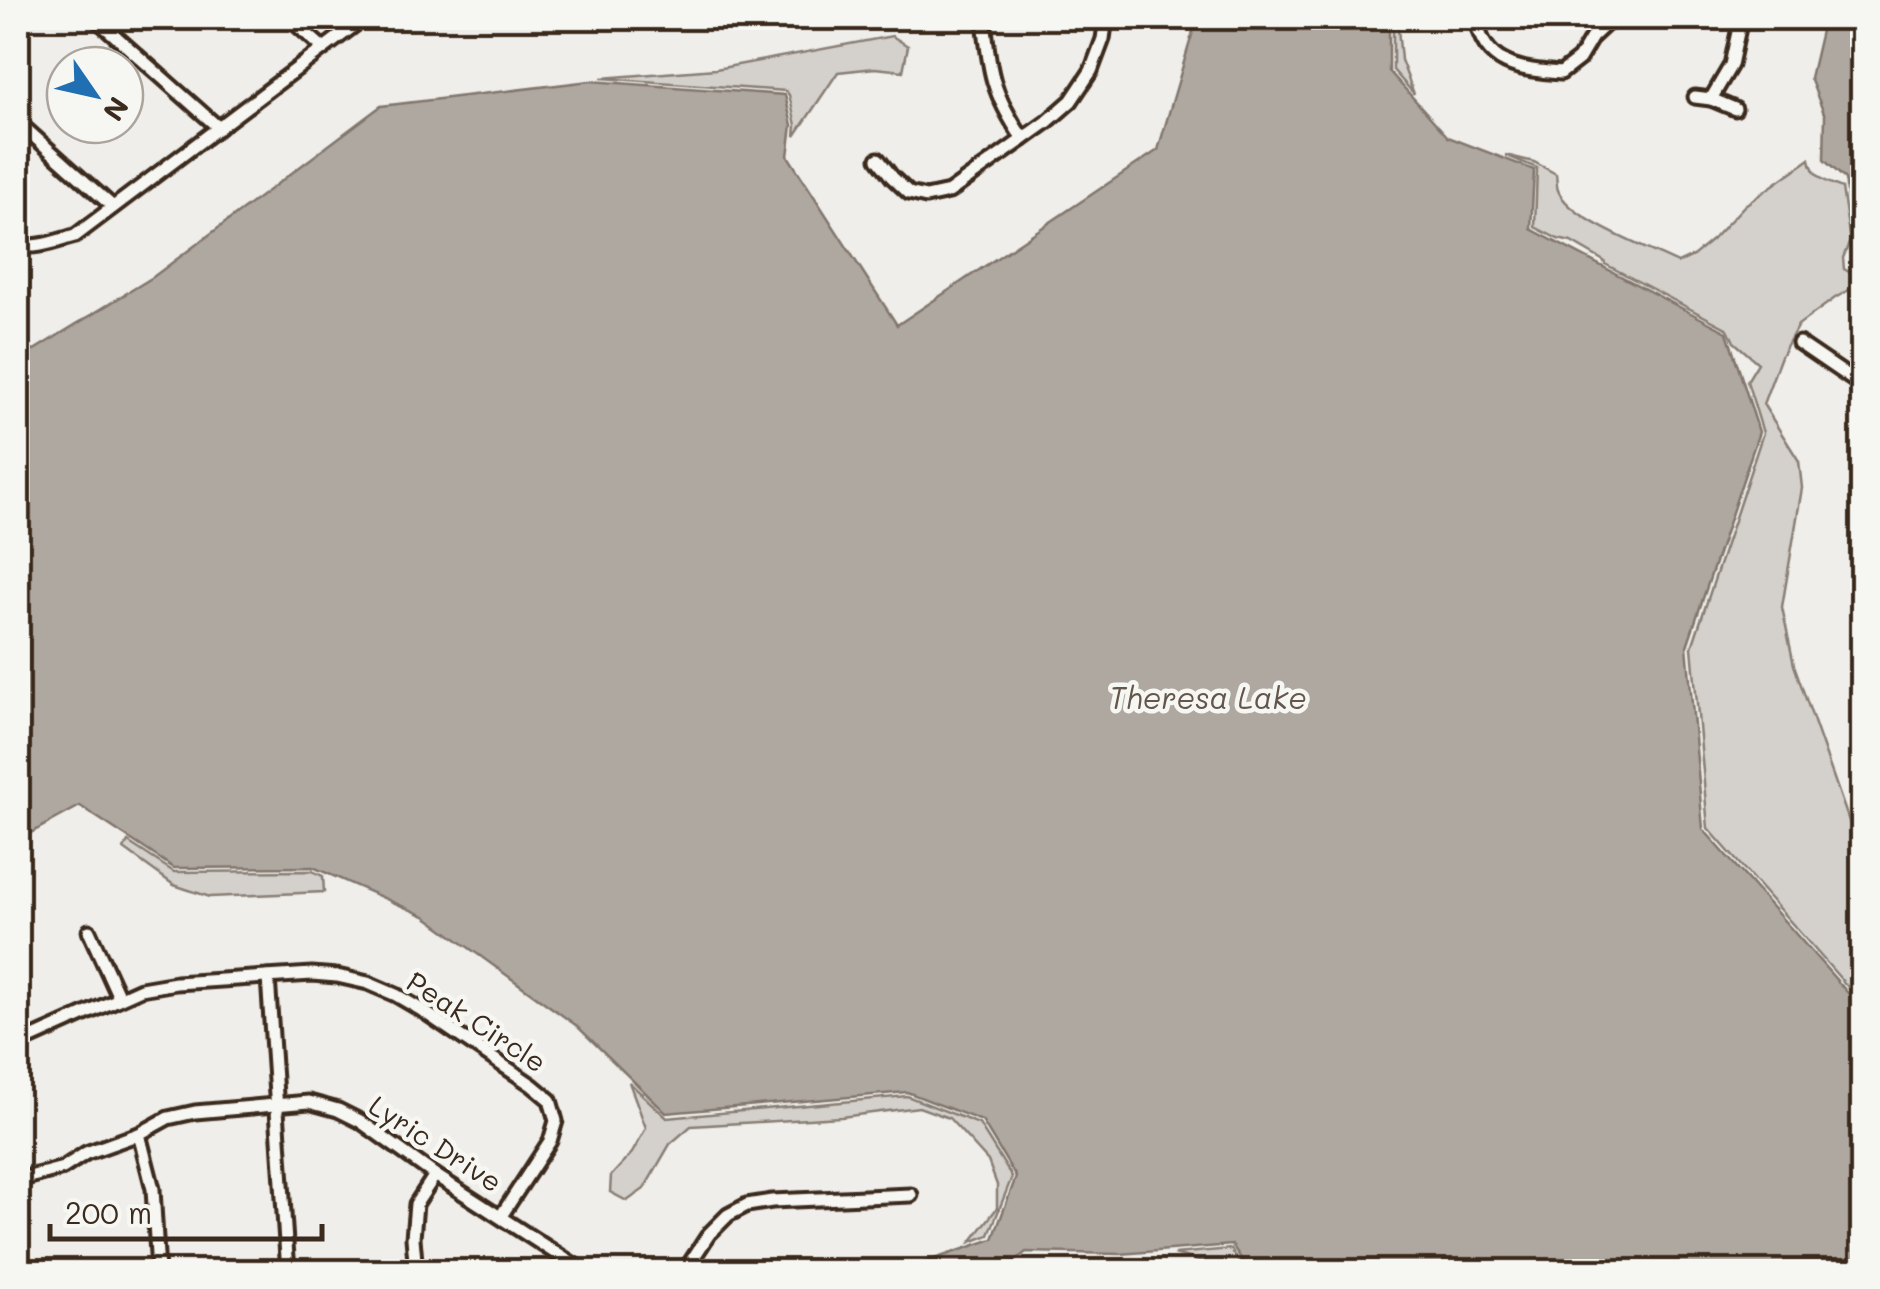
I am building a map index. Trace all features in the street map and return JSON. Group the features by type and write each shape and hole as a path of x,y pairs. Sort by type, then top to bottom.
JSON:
{"street":[{"path":"95,18 219,128"},
{"path":"289,18 323,48"},
{"path":"18,245 74,236 364,18"},
{"path":"984,18 993,86 1023,139"},
{"path":"878,159 909,193 926,197 949,192 1071,102 1092,71 1106,18"},
{"path":"1476,18 1486,48 1506,64 1530,71 1561,73 1579,58 1607,23 1626,18"},
{"path":"1712,99 1732,65 1741,18"},
{"path":"1695,97 1712,99 1734,109"},
{"path":"18,122 114,207"},
{"path":"1799,343 1862,386"},
{"path":"89,931 119,997"},
{"name":"Peak Circle","path":"18,1044 119,997 176,983 312,974 368,984 396,994 550,1100 556,1121 550,1141 501,1216"},
{"path":"268,978 288,1272"},
{"name":"Lyric Drive","path":"18,1180 63,1168 86,1153 168,1118 309,1102 360,1121 585,1272"},
{"path":"138,1134 152,1189 158,1272"},
{"path":"416,1272 416,1204 436,1174"},
{"path":"684,1272 709,1234 728,1215 747,1205 911,1195"}],"shaded area":[{"path":"1393,18 1397,18 1401,60 1414,94 1393,70"},
{"path":"892,36 908,46 903,71 875,68 838,72 795,136 796,125 786,91 601,78 716,69"},
{"path":"1505,155 1534,162 1556,174 1558,190 1565,201 1593,223 1678,263 1712,240 1745,205 1810,159 1817,175 1842,188 1850,241 1843,258 1844,269 1851,273 1856,286 1798,325 1763,404 1799,461 1802,488 1782,607 1794,665 1862,858 1862,1003 1708,828 1692,647 1763,433 1747,381 1758,363 1734,342 1728,329 1571,242 1535,227 1537,168"},
{"path":"128,842 174,872 312,871 323,876 324,892 210,897 174,885 124,849"},
{"path":"629,1082 667,1118 907,1096 979,1124 1012,1177 989,1235 971,1242 997,1208 997,1185 988,1161 949,1118 919,1107 841,1117 691,1126 670,1144 644,1189 627,1201 610,1192 611,1176 632,1153 646,1128"},
{"path":"1231,1249 1245,1271 1228,1271 1174,1254"}],"water":[{"name":"Theresa Lake","path":"1197,18 1389,18 1389,71 1448,137 1534,170 1531,229 1727,332 1759,432 1687,646 1703,829 1862,1009 1862,1271 1250,1272 1232,1245 1120,1254 1026,1252 1003,1271 899,1271 993,1239 1016,1177 982,1121 907,1092 666,1113 577,1026 425,916 313,867 174,868 80,806 18,840 18,360 153,277 381,106 590,81 785,95 792,125 788,156 897,325 1158,150"},
{"path":"1824,18 1862,18 1862,265 1857,261 1845,179 1824,160 1825,116 1810,78"}]}
